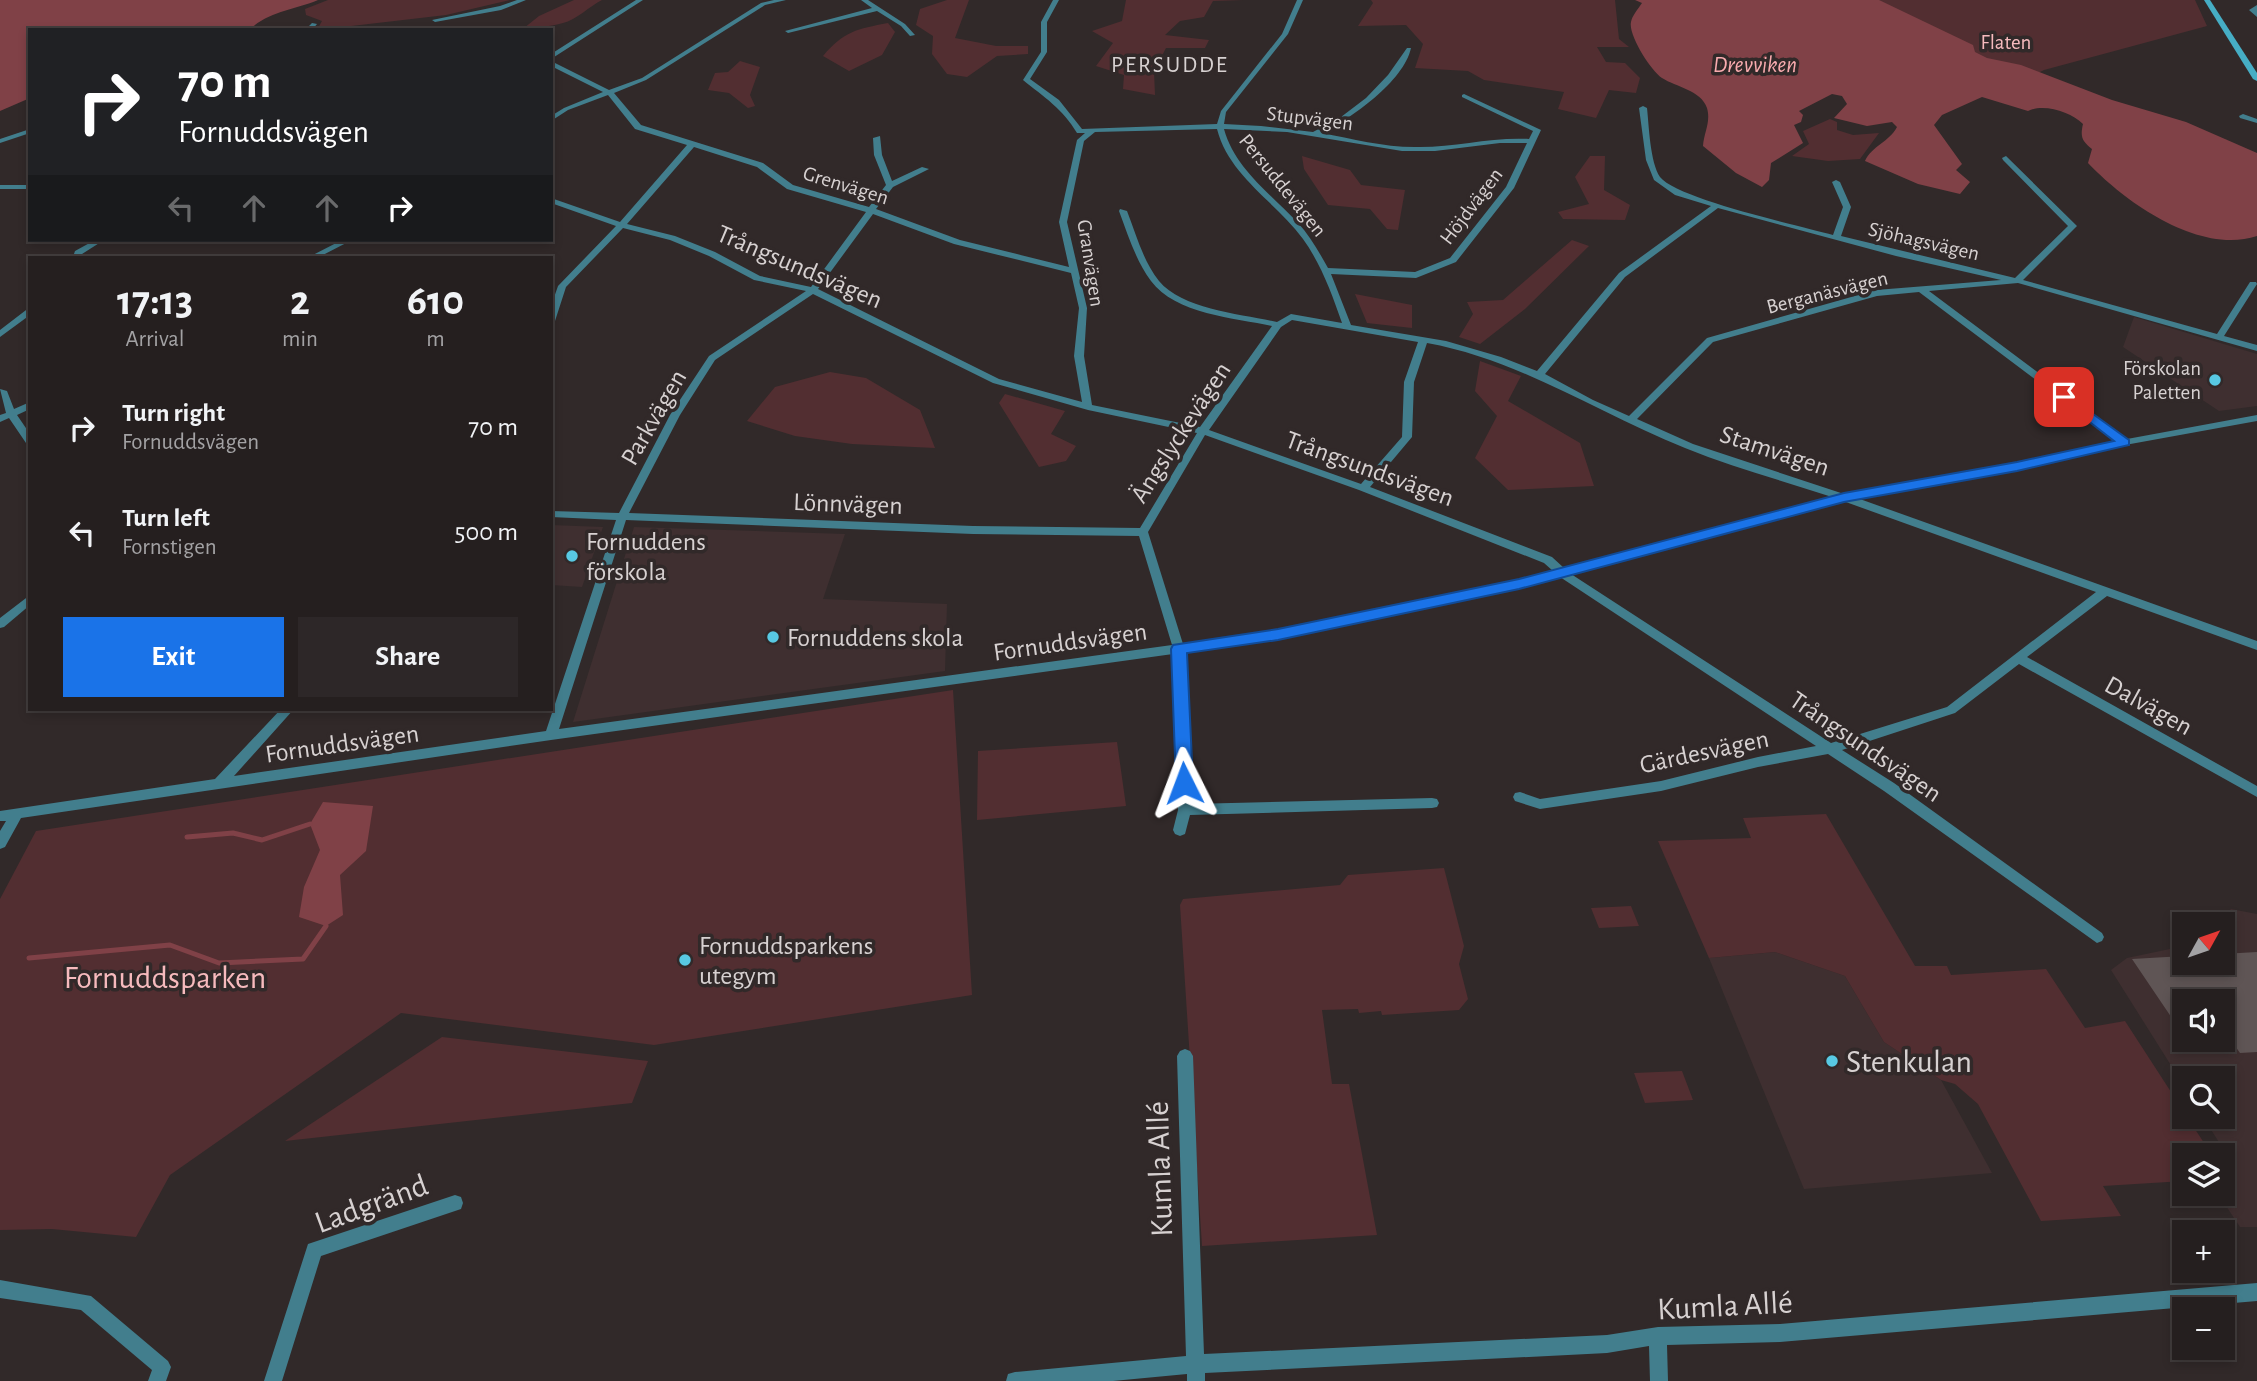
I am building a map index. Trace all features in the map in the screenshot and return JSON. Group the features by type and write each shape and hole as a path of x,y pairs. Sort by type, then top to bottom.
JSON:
{"main road":[{"path":"2207,0 2257,79"},
{"path":"2216,0 2257,68"}],"street":[{"path":"435,20 501,8 523,0"},
{"path":"553,56 640,0"},
{"path":"553,118 566,109 645,79 763,4 779,0"},
{"path":"864,0 904,24 912,36"},
{"path":"1056,0 1044,22 1044,52 1026,80 1046,92 1071,115 1080,131"},
{"name":"Persuddevägen","path":"1300,0 1286,34 1223,112 1220,128 1226,147 1270,201 1304,234 1328,271 1347,326"},
{"path":"788,31 876,9"},
{"path":"1314,134 1366,104 1398,68 1409,49"},
{"name":"Grenvägen","path":"553,64 610,93 638,128 760,166 790,187 873,211 957,242 1074,271"},
{"path":"1464,96 1537,130 1533,141"},
{"name":"Sjöhagsvägen","path":"1643,108 1650,160 1657,178 1678,193 1836,238 2017,281 2257,348"},
{"path":"2243,116 2257,121"},
{"name":"Stupvägen","path":"1080,131 1220,128 1287,130 1400,149 1435,151 1487,140 1533,141"},
{"name":"Granvägen","path":"1088,407 1079,356 1083,308 1063,222 1081,140 1092,131"},
{"path":"0,141 28,132"},
{"path":"877,138 878,155 890,186"},
{"name":"Höjdvägen","path":"1328,271 1416,275 1453,260 1510,188 1533,141"},
{"path":"553,315 562,286 622,225 692,144"},
{"path":"2006,158 2073,226 2017,281"},
{"name":"Parkvägen","path":"551,735 622,517 675,415 712,358 813,290 890,186 925,169"},
{"path":"1836,182 1847,207 1836,238"},
{"path":"0,187 28,187"},
{"name":"Trångsundsvägen","path":"553,201 622,225 672,238 712,254 757,278 813,290 996,381 1088,407 1203,431 1363,488 1548,560 1562,573 1831,748 2097,937"},
{"path":"1539,375 1622,275 1717,205"},
{"path":"1123,211 1139,250 1159,287 1173,297 1197,306 1278,325"},
{"path":"77,256 97,242"},
{"path":"315,256 344,242"},
{"name":"Berganäsvägen","path":"1631,419 1710,340 1875,293 2017,281"},
{"path":"2219,337 2253,284"},
{"path":"1922,290 2125,442"},
{"path":"0,334 28,312"},
{"name":"Stamvägen","path":"1278,325 1290,317 1423,341 1499,359 1539,375 1590,402 1689,446 1844,497 2257,646"},
{"name":"Ängslyckevägen","path":"1179,649 1143,532 1203,431 1278,325"},
{"path":"1363,488 1407,437 1409,382 1423,341"},
{"path":"0,392 4,393 11,414 28,438"},
{"path":"0,419 28,406"},
{"name":"Fornuddsvägen","path":"0,816 551,735 1287,633 1562,573 1844,497 2257,418"},
{"name":"Lönnvägen","path":"553,514 973,530 1143,532"},
{"name":"Gärdesvägen","path":"1520,797 1540,804 1661,786 1758,762 1831,748 1951,710 2104,592"},
{"path":"3,618 28,600"},
{"path":"1179,649 1185,810 1180,831"},
{"name":"Dalvägen","path":"2019,658 2257,792"},
{"path":"218,785 286,711"},
{"path":"1185,810 1433,803"},
{"path":"0,843 17,813"},
{"name":"Kumla Allé","path":"1185,1056 1196,1372"},
{"name":"Ladgränd","path":"273,1381 314,1250 455,1203"},
{"path":"0,1289 85,1302 162,1367 157,1381"},
{"name":"Kumla Allé","path":"1015,1381 1196,1372 1607,1344 1658,1336 1780,1332 2257,1292"},
{"path":"1658,1336 1660,1381"}],"shaded area":[{"name":"Förskolan Paletten","path":"2134,317 2257,354 2257,406 2219,411 2123,347"},
{"name":"Fornuddens förskola","path":"553,525 603,527 582,587 553,585"},
{"name":"Fornuddens skola","path":"634,527 845,534 823,599 947,604 945,671 573,722"},
{"path":"2231,909 2257,914 2257,1227 2240,1227 2226,1206 2235,1206 2235,1143 2219,1143 2211,1129 2235,1129 2235,1066 2172,1067 2111,970 2127,958 2172,949 2172,975 2235,975 2235,912 2228,912"},
{"name":"Stenkulan","path":"1775,952 1845,976 1884,1042 1941,1080 1992,1173 1804,1189 1709,958"}],"green space":[{"path":"328,0 510,0 446,15 334,28 318,28 322,21 306,15 305,9"},
{"path":"574,0 602,0 563,23 524,28 539,16"},
{"path":"947,0 969,0 955,38 996,46 1028,46 1028,54 997,56 967,77 947,74 932,54 933,36 916,25 920,9"},
{"path":"1126,0 1243,0 1213,1 1204,17 1180,21 1165,35 1209,40 1205,48 1166,48 1154,71 1155,95 1123,89 1124,75 1096,66 1113,43 1092,31 1122,21"},
{"path":"1371,0 1615,0 1619,39 1629,47 1597,47 1606,62 1625,63 1640,78 1636,93 1609,90 1596,118 1558,109 1564,92 1484,80 1468,71 1415,68 1423,44 1406,25 1358,26 1373,3"},
{"name":"Flaten","path":"1749,0 2195,0 2207,26 2044,70 2012,86"},
{"path":"888,23 895,32 882,55 849,71 823,56 852,32"},
{"path":"740,61 760,67 750,95 755,106 748,108 729,93 708,90 715,73 728,72"},
{"path":"1830,119 1837,122 1837,130 1853,135 1879,133 1860,159 1828,161 1792,156 1809,144 1803,131"},
{"path":"1302,156 1350,170 1361,185 1405,190 1398,230 1387,229 1370,209 1328,205 1304,169"},
{"path":"1590,156 1605,156 1604,190 1630,205 1625,220 1563,219 1558,212 1589,204 1575,177"},
{"path":"1572,240 1589,246 1525,309 1480,344 1459,337 1473,314 1467,302 1503,300"},
{"path":"1355,294 1412,305 1412,328 1367,323"},
{"path":"1480,361 1521,376 1508,401 1580,443 1594,486 1508,490 1475,458 1497,416 1475,391"},
{"path":"830,372 866,378 920,410 935,448 852,444 795,436 747,421 775,387"},
{"path":"1005,394 1065,411 1051,434 1076,446 1066,461 1039,467 999,403"},
{"name":"Fornuddsparken","path":"953,690 972,995 654,1045 401,1013 170,1175 136,1237 52,1229 0,1230 0,899 36,831"},
{"path":"1117,742 1126,806 977,820 978,751"},
{"path":"1826,814 1915,966 1947,966 1951,975 2046,969 2085,1028 2125,1021 2172,1093 2172,1129 2195,1129 2204,1143 2172,1143 2172,1182 2103,1186 2121,1216 2041,1221 1978,1104 1955,1084 1941,1080 1884,1042 1845,976 1775,952 1709,958 1658,841 1751,838 1743,818"},
{"path":"1444,868 1464,946 1459,964 1468,999 1459,1010 1382,1015 1381,1011 1359,1013 1358,1009 1322,1010 1332,1084 1349,1084 1377,1235 1202,1246 1180,905 1183,899 1340,885 1348,875"},
{"path":"1631,906 1639,926 1599,928 1591,908"},
{"path":"442,1037 648,1061 632,1103 285,1141"},
{"path":"1682,1071 1693,1100 1645,1103 1634,1073"}],"water":[{"path":"0,0 318,0 273,15 252,28 28,28 28,99 0,111"},
{"name":"Drevviken","path":"1635,0 1879,0 1973,45 1975,52 1987,58 2021,65 2112,100 2186,122 2257,153 2257,236 2235,240 2212,238 2165,222 2122,194 2088,163 2092,149 2083,138 2083,124 2078,120 2049,108 2028,111 1982,97 1942,115 1934,125 1962,164 1956,170 1970,182 1960,194 1918,184 1865,161 1897,127 1892,122 1867,126 1834,118 1847,104 1842,96 1832,94 1799,111 1803,115 1801,122 1794,125 1803,143 1771,163 1769,180 1762,187 1736,173 1703,146 1708,122 1707,108 1694,93 1662,78 1647,61 1631,28 1633,17 1642,3"},
{"path":"323,802 373,806 366,851 340,875 343,915 326,926 299,917 304,887 320,850 310,824"}],"building":[{"path":"2257,952 2257,1052 2240,1053 2235,1046 2235,989 2172,989 2172,1018 2132,959 2172,957 2172,975 2235,975 2235,953"}],"waterway":[{"path":"187,837 233,833 262,840 310,824"},
{"path":"29,958 170,945 219,963 303,959 326,926"}],"place":[{"name":"Förskolan Paletten","path":"2215,380"},
{"name":"Fornuddens förskola","path":"572,556"},
{"name":"Fornuddens skola","path":"773,637"},
{"name":"Fornuddsparkens utegym","path":"685,960"},
{"name":"Stenkulan","path":"1832,1061"}],"district":[{"name":"PERSUDDE","path":"1170,64"}],"route":[{"path":"1184,783 1179,649 1278,635 1519,584 1844,497 2017,466 2125,442 2064,397"}]}
